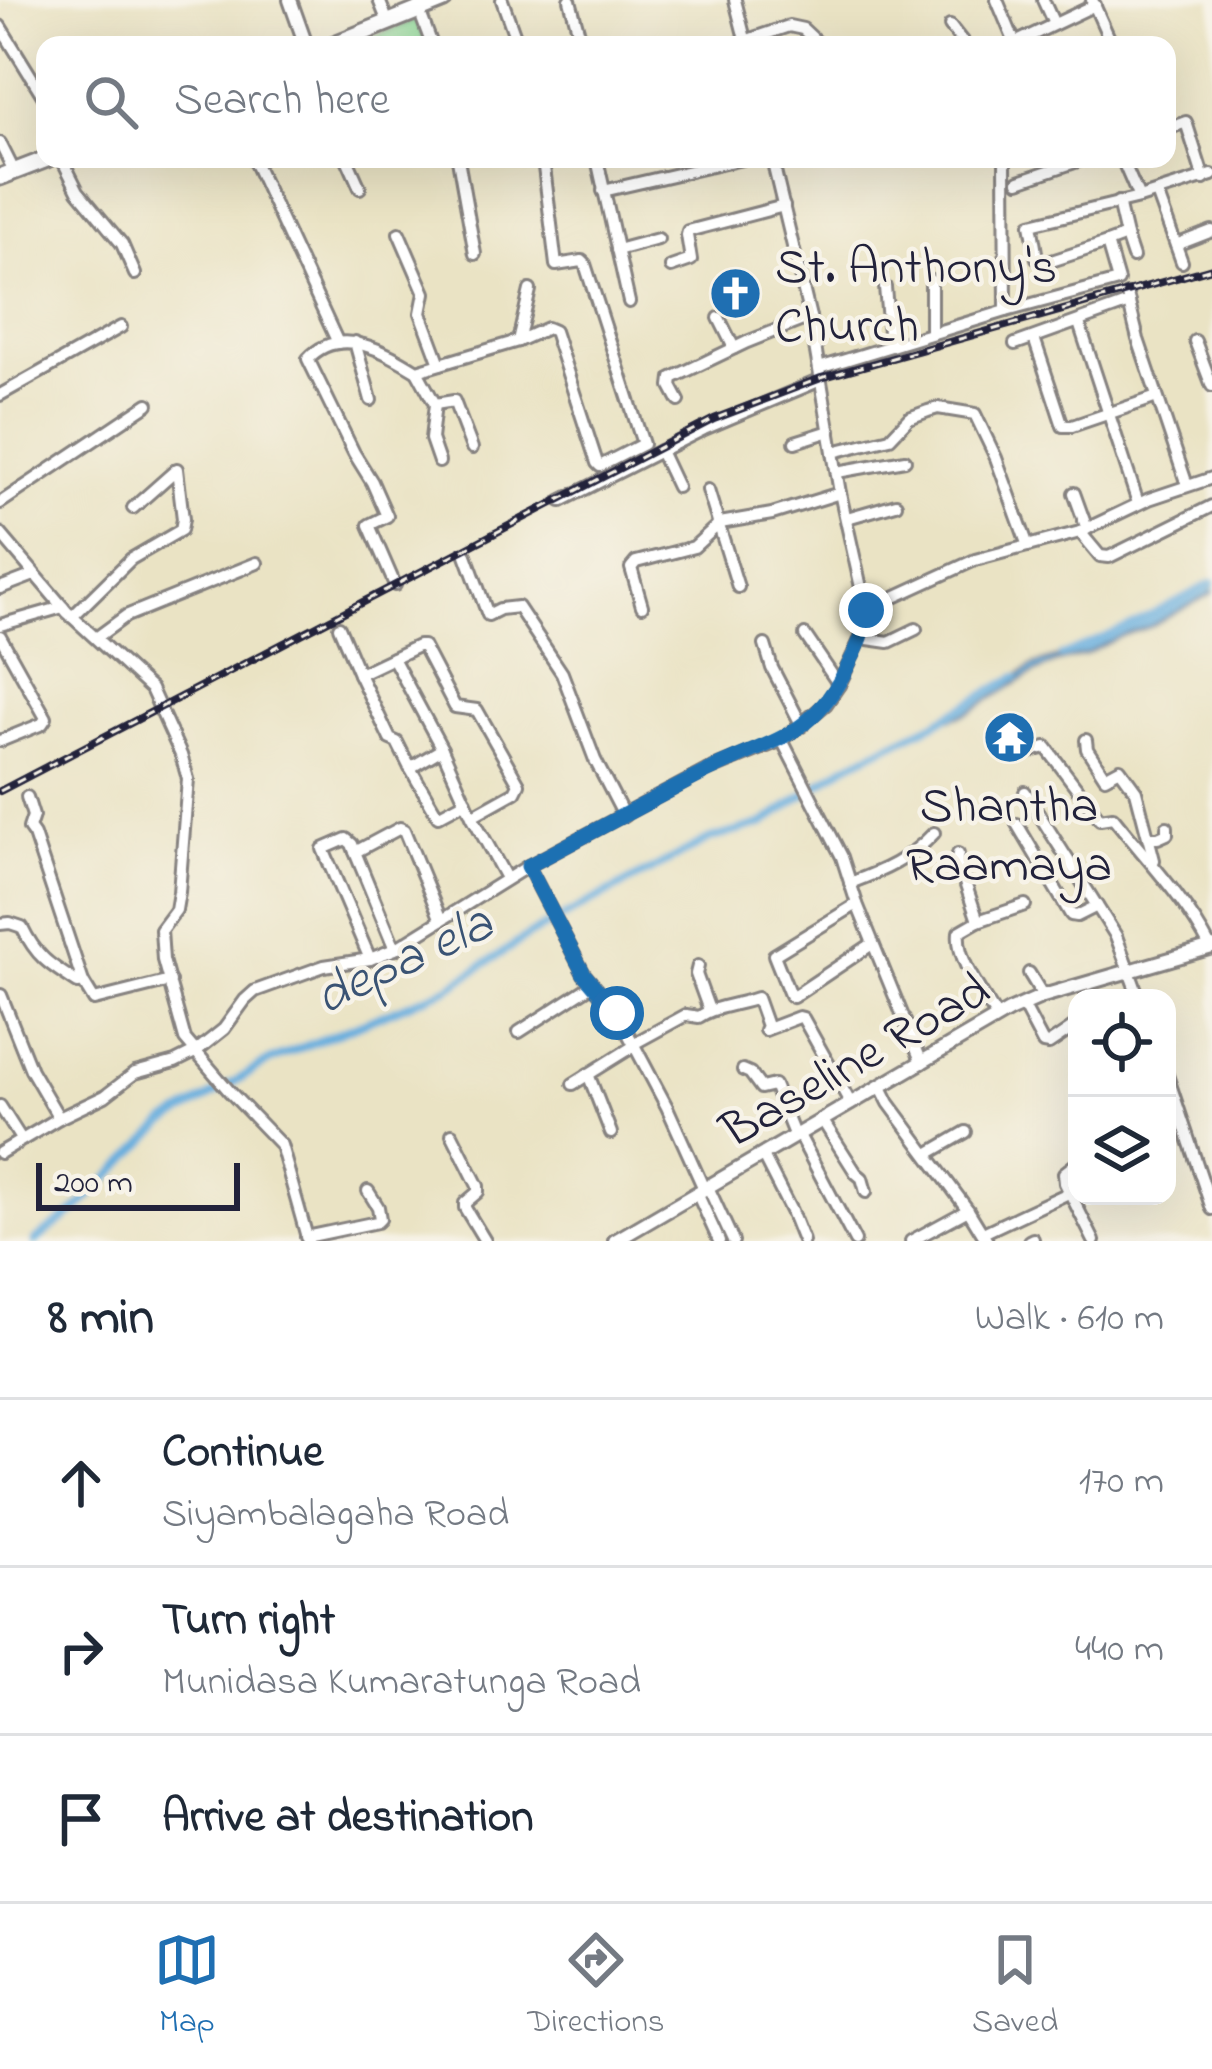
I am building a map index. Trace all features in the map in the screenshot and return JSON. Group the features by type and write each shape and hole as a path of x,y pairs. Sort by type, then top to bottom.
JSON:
{"highway":[{"path":"326,36 382,7 444,0"},
{"path":"352,36 420,5"},
{"path":"4,171 36,159"}],"main road":[{"path":"290,0 305,36"},
{"name":"Baseline Road","path":"615,1241 1023,1005 1211,947"}],"street":[{"path":"502,0 515,36"},
{"path":"570,0 580,36"},
{"path":"735,0 740,36"},
{"path":"997,0 1010,36"},
{"path":"1043,0 1054,24"},
{"path":"1029,36 1094,3 1108,36"},
{"path":"420,5 429,36"},
{"path":"0,26 36,84"},
{"path":"761,36 789,26 809,36"},
{"path":"950,26 958,36"},
{"path":"1126,236 1042,264 1036,258 1031,224 1208,177 1186,122 1176,126"},
{"path":"0,142 4,171"},
{"path":"67,168 78,190 122,244 135,274"},
{"path":"257,168 338,343"},
{"path":"351,168 360,188"},
{"path":"460,168 475,254"},
{"path":"417,371 547,328 554,332 600,466 643,444 585,264 556,265 543,168"},
{"path":"598,168 629,302"},
{"path":"602,191 703,168"},
{"path":"0,1153 105,1096 135,1073 195,1052 224,1029 255,991 324,966 395,949 528,866 706,771 782,740 826,704 862,638 866,610 810,317 774,168"},
{"path":"1005,168 1006,311"},
{"path":"1019,181 1057,168"},
{"path":"1126,168 1139,198"},
{"path":"1157,193 1182,262"},
{"path":"1118,202 1133,257"},
{"path":"671,267 692,260 688,231 784,206"},
{"path":"1176,245 1212,231"},
{"path":"399,233 425,293 422,313 440,364"},
{"path":"616,250 658,239"},
{"path":"561,501 890,344 1118,280 1107,243"},
{"path":"931,280 931,333"},
{"path":"885,287 890,344"},
{"path":"518,341 530,290"},
{"path":"1015,344 1078,323 1128,299 1187,484"},
{"path":"679,401 672,378 810,317"},
{"path":"719,318 734,348"},
{"path":"1078,323 1138,503"},
{"path":"0,395 121,327"},
{"path":"1034,338 1063,426 1157,397"},
{"path":"1195,341 1212,386"},
{"path":"355,342 371,400"},
{"path":"395,585 369,525 387,516 382,502 308,359 315,351 355,342 417,371 435,404 431,439 440,462"},
{"path":"435,404 454,401 472,448"},
{"path":"0,503 148,404"},
{"path":"833,452 890,438 909,418 938,409 975,415 1028,546"},
{"path":"795,442 830,431"},
{"path":"660,451 676,487"},
{"path":"837,472 905,460"},
{"path":"0,625 68,612 130,559 181,530 177,469 133,508"},
{"path":"866,610 976,560 1083,530 1138,503 1212,478"},
{"path":"708,490 738,587"},
{"path":"642,606 632,565 694,547 720,523 840,493"},
{"path":"1074,493 1083,530 1100,556 1109,557 1212,506"},
{"path":"847,518 896,504"},
{"path":"0,533 68,612 151,689 181,755 188,779 176,910 161,930 163,960 183,1033 281,1145 307,1239 377,1222 378,1207 368,1191"},
{"path":"466,555 488,615 518,607 551,653 624,816"},
{"path":"96,638 126,616 256,562"},
{"path":"0,588 34,575"},
{"path":"339,627 390,739 397,742 438,816 466,801"},
{"path":"862,638 890,642 916,629"},
{"path":"805,635 839,685"},
{"path":"0,636 46,718 0,742"},
{"path":"765,645 802,726"},
{"path":"359,674 423,646 455,706 477,710 519,784 515,792 472,816"},
{"path":"393,658 506,878"},
{"path":"782,740 842,857 922,1063"},
{"path":"1086,740 1105,777 1120,769 1136,791 1154,863"},
{"path":"1018,748 1027,752 1046,747 1100,819 1113,817 1154,863 1211,947"},
{"path":"410,768 442,749"},
{"path":"1025,792 1097,906 1136,989"},
{"path":"28,797 33,816 29,828 83,982 94,1000 170,982"},
{"path":"1017,824 1071,915 1097,906"},
{"path":"1149,838 1167,834 1167,827"},
{"path":"355,852 404,830 441,920"},
{"path":"850,883 896,865 934,833"},
{"path":"370,958 323,849 346,839 395,949"},
{"path":"958,854 978,922"},
{"path":"528,866 592,985 617,1013 733,1241"},
{"path":"857,904 773,955 790,995 872,944"},
{"path":"997,1018 957,940 959,932 978,922 1025,905"},
{"path":"0,924 22,928 42,960 83,982"},
{"path":"698,966 696,974 709,1010"},
{"path":"1029,973 1043,996"},
{"path":"519,1032 592,985"},
{"path":"1,995 58,1118"},
{"path":"573,1084 686,1015 699,1017 757,998 765,1030 803,1018 851,1104"},
{"path":"1023,1005 1043,1043 1068,1031"},
{"path":"743,1070 761,1088 774,1085 855,1241"},
{"path":"588,1074 611,1133"},
{"path":"881,1087 985,1237 1068,1193"},
{"path":"1175,1097 1212,1209"},
{"path":"0,1106 21,1139"},
{"path":"1176,1119 1183,1116"},
{"path":"823,1121 862,1178 866,1192"},
{"path":"928,1154 966,1132"},
{"path":"452,1134 478,1186 465,1208 485,1241"},
{"path":"763,1156 803,1241"},
{"path":"703,1189 719,1241"},
{"path":"1080,1205 1094,1241"},
{"path":"911,1241 968,1210"}],"green space":[{"path":"417,19 424,36 374,36"}],"water":[{"path":"1212,584 1212,593 1149,627 1057,662 967,713 935,723 1034,665 1085,648"}],"waterway":[{"name":"depa ela","path":"1062,656 1212,583"},
{"name":"depa ela","path":"35,1241 75,1211 164,1124 271,1060 448,988 531,934 710,839 763,824 845,766 1016,677"}],"railway":[{"path":"0,791 714,419 821,378 1212,268"}],"place":[{"name":"St. Anthony's Church","path":"736,293"},
{"name":"Shantha Raamaya","path":"1009,738"}],"route":[{"path":"617,1013 584,974 528,866 706,771 782,740 802,726 839,685 862,638 866,610"}]}
